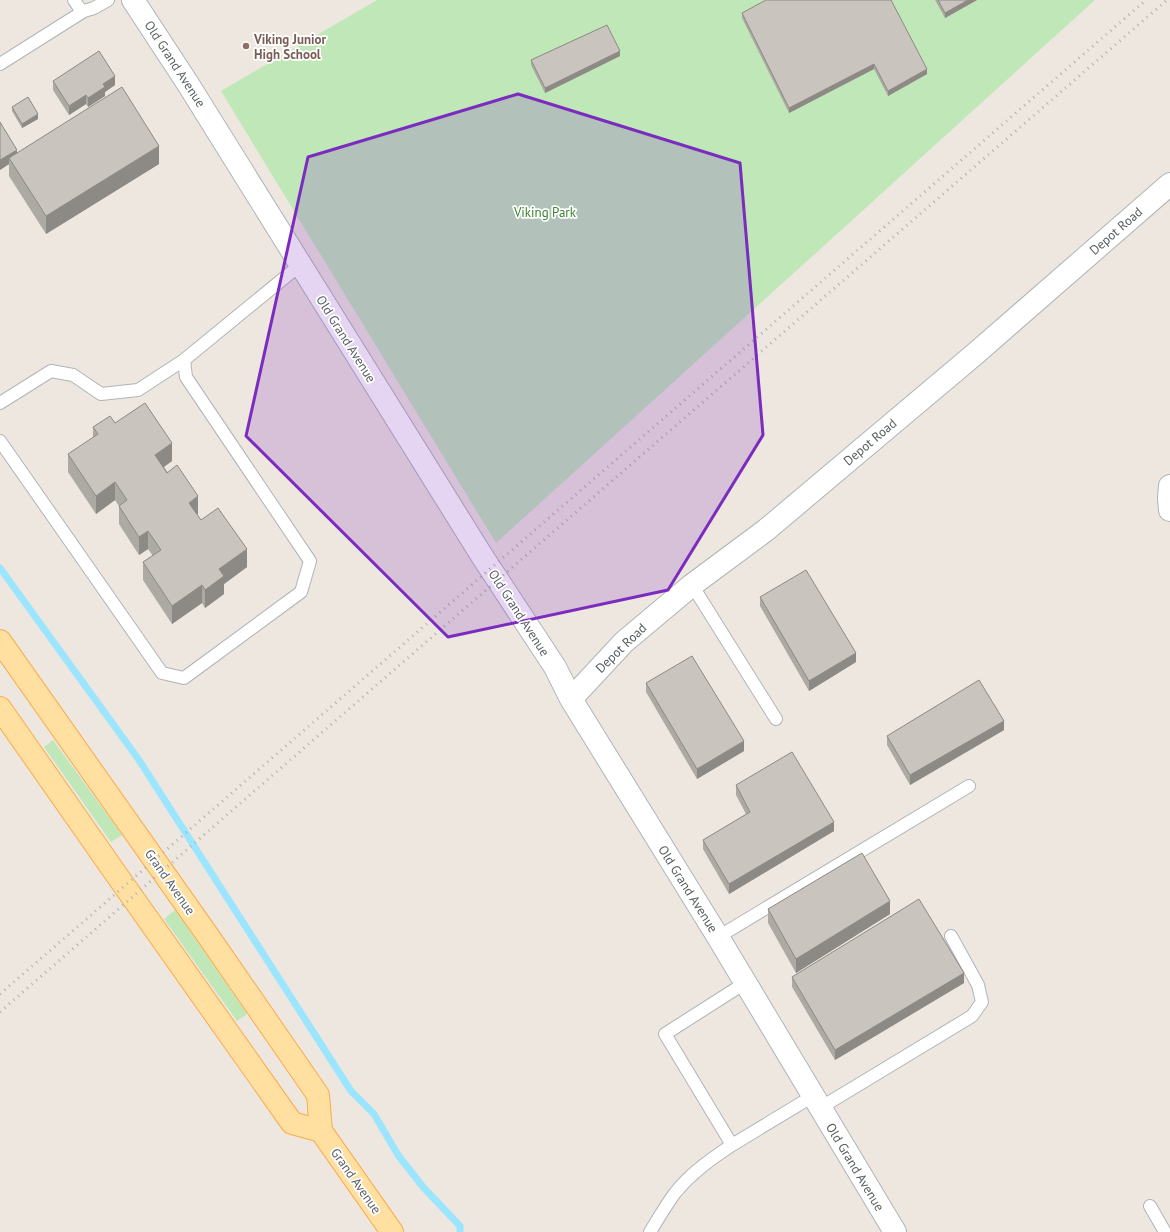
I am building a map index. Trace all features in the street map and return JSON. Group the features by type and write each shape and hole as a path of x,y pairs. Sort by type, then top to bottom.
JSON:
{"main road":[{"name":"Grand Avenue","path":"0,641 206,933 318,1095 321,1131 392,1232"},
{"path":"0,708 292,1123 321,1131"}],"street":[{"name":"Old Grand Avenue","path":"133,0 188,84 482,556 555,668 572,699 718,937 895,1232"},
{"name":"Depot Road","path":"572,699 624,642 692,585 772,525 975,354 1170,184"}],"lane":[{"path":"74,0 80,9 84,11"},
{"path":"0,64 84,11 94,8 108,0"},
{"path":"0,403 51,371 73,375 101,394 138,390 184,360 300,264"},
{"path":"0,441 162,673 184,678 301,592 310,561 186,378 184,360"},
{"path":"692,585 776,719"},
{"path":"718,937 969,786"},
{"path":"650,1232 675,1193 691,1175 709,1160 732,1145 817,1102 972,1016 982,1002 978,984 951,936"},
{"path":"732,1145 665,1034 745,983"},
{"path":"1150,1206 1165,1232"}],"highlighted area":[{"path":"518,94 740,163 763,435 668,590 448,637 246,436 308,157"}],"green space":[{"name":"Viking Park","path":"377,0 1095,0 496,543 221,91"},
{"path":"53,740 122,835 111,842 44,747"},
{"path":"175,910 247,1014 237,1021 164,919"}],"building":[{"path":"766,0 891,0 927,69 888,91 874,64 789,108 742,13"},
{"path":"938,0 968,0 945,13"},
{"path":"607,25 620,51 545,88 531,60"},
{"path":"99,51 115,76 103,84 105,87 88,98 86,95 69,106 53,81"},
{"path":"122,87 159,146 46,216 9,158"},
{"path":"28,97 38,114 22,124 12,107"},
{"path":"0,122 17,150 0,160"},
{"path":"145,403 172,443 155,455 167,473 177,465 198,496 189,503 201,520 218,508 247,549 219,569 224,576 205,590 202,585 172,606 143,562 161,550 148,531 139,537 119,506 127,500 115,482 96,496 68,454 98,434 93,427 110,416 115,423"},
{"path":"806,570 856,653 809,681 760,597"},
{"path":"692,656 744,741 697,769 646,683"},
{"path":"979,680 1004,721 910,775 887,736"},
{"path":"792,752 834,822 729,884 703,840 750,812 736,785"},
{"path":"862,853 890,901 796,959 768,909"},
{"path":"919,899 964,973 835,1050 792,977"}],"waterway":[{"path":"0,568 139,760 351,1091 374,1114 398,1155 423,1187 460,1226 460,1232"}],"railway":[{"path":"0,994 1146,0"},
{"path":"0,1012 1167,0"}],"place":[{"name":"Viking Junior High School","path":"246,46"}]}
